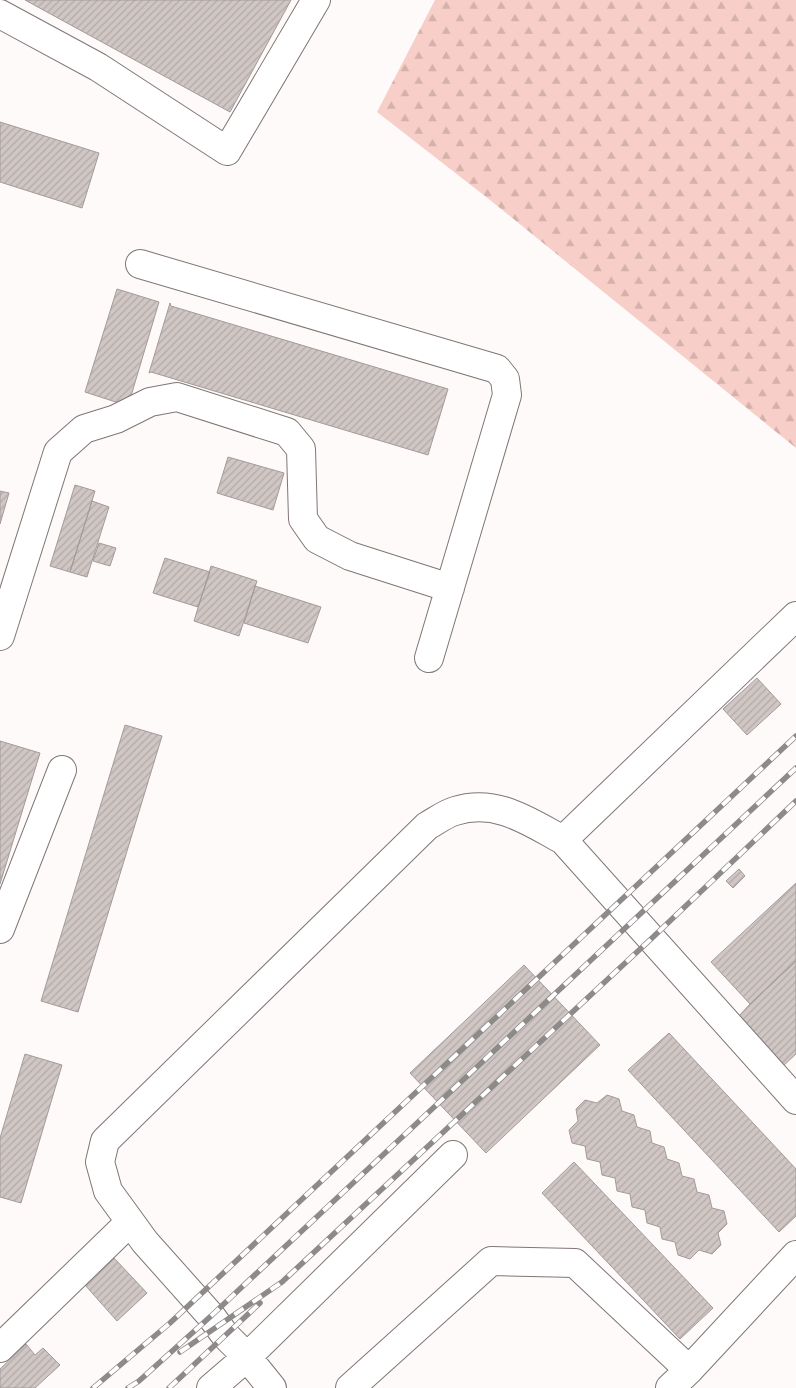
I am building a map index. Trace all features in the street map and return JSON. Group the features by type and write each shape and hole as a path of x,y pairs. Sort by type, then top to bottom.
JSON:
{"lane":[{"path":"0,14 98,67 227,151 316,0"},
{"path":"140,264 498,370 505,379 507,395 429,658"},
{"path":"0,636 6,602 58,452 84,429 116,419 150,402 177,397 287,432 301,449 303,519 317,538 350,556 450,588"},
{"path":"563,840 796,616"},
{"path":"0,929 62,770"},
{"path":"272,1388 212,1316 144,1242 108,1191 100,1162 105,1141 427,826 454,811 488,806 515,814 563,840 796,1100"},
{"path":"211,1388 247,1357 454,1155"},
{"path":"0,1348 130,1222"},
{"path":"350,1388 491,1261 575,1262 679,1379 796,1255"}],"green space":[{"path":"435,0 796,0 796,448 490,200 377,112"}],"building":[{"path":"25,0 291,0 230,112"},
{"path":"0,122 99,153 82,208 0,182"},
{"path":"117,289 159,302 128,406 85,392"},
{"path":"170,303 171,306 448,389 428,455 151,372 149,373"},
{"path":"228,457 284,473 273,510 217,493"},
{"path":"75,485 95,491 70,572 50,566"},
{"path":"0,491 9,493 0,524"},
{"path":"92,501 109,507 87,577 70,572"},
{"path":"99,543 116,548 110,566 93,561"},
{"path":"165,558 210,572 198,607 153,593"},
{"path":"211,566 257,581 239,636 194,621"},
{"path":"255,586 321,607 308,643 244,623"},
{"path":"757,678 781,704 747,735 723,709"},
{"path":"125,725 162,736 78,1012 41,1001"},
{"path":"0,741 40,753 0,884"},
{"path":"739,869 745,876 733,888 726,881"},
{"path":"796,883 796,961 750,1004 711,962"},
{"path":"796,961 796,1054 783,1066 738,1017"},
{"path":"524,965 600,1045 486,1153 410,1073"},
{"path":"669,1033 796,1169 796,1216 779,1232 628,1070"},
{"path":"25,1054 62,1065 21,1203 0,1197 0,1138"},
{"path":"607,1095 619,1099 622,1111 634,1115 637,1127 650,1131 652,1143 664,1147 667,1159 679,1163 682,1176 694,1179 697,1192 709,1195 712,1208 724,1211 727,1224 718,1233 721,1245 712,1254 699,1250 690,1259 678,1255 675,1242 662,1239 660,1227 647,1223 645,1210 632,1207 630,1194 617,1191 615,1178 602,1175 600,1162 587,1159 585,1146 572,1143 569,1130 578,1121 576,1109 585,1100 597,1103"},
{"path":"574,1162 713,1308 680,1339 542,1193"},
{"path":"114,1258 147,1293 117,1321 85,1285"},
{"path":"26,1344 35,1355 43,1348 60,1365 35,1388 0,1388 0,1369"}],"railway":[{"path":"93,1388 170,1323 796,736"},
{"path":"128,1388 139,1381 211,1316 796,768"},
{"path":"180,1352 282,1282 651,939 796,801"},
{"path":"169,1388 260,1303"}]}
